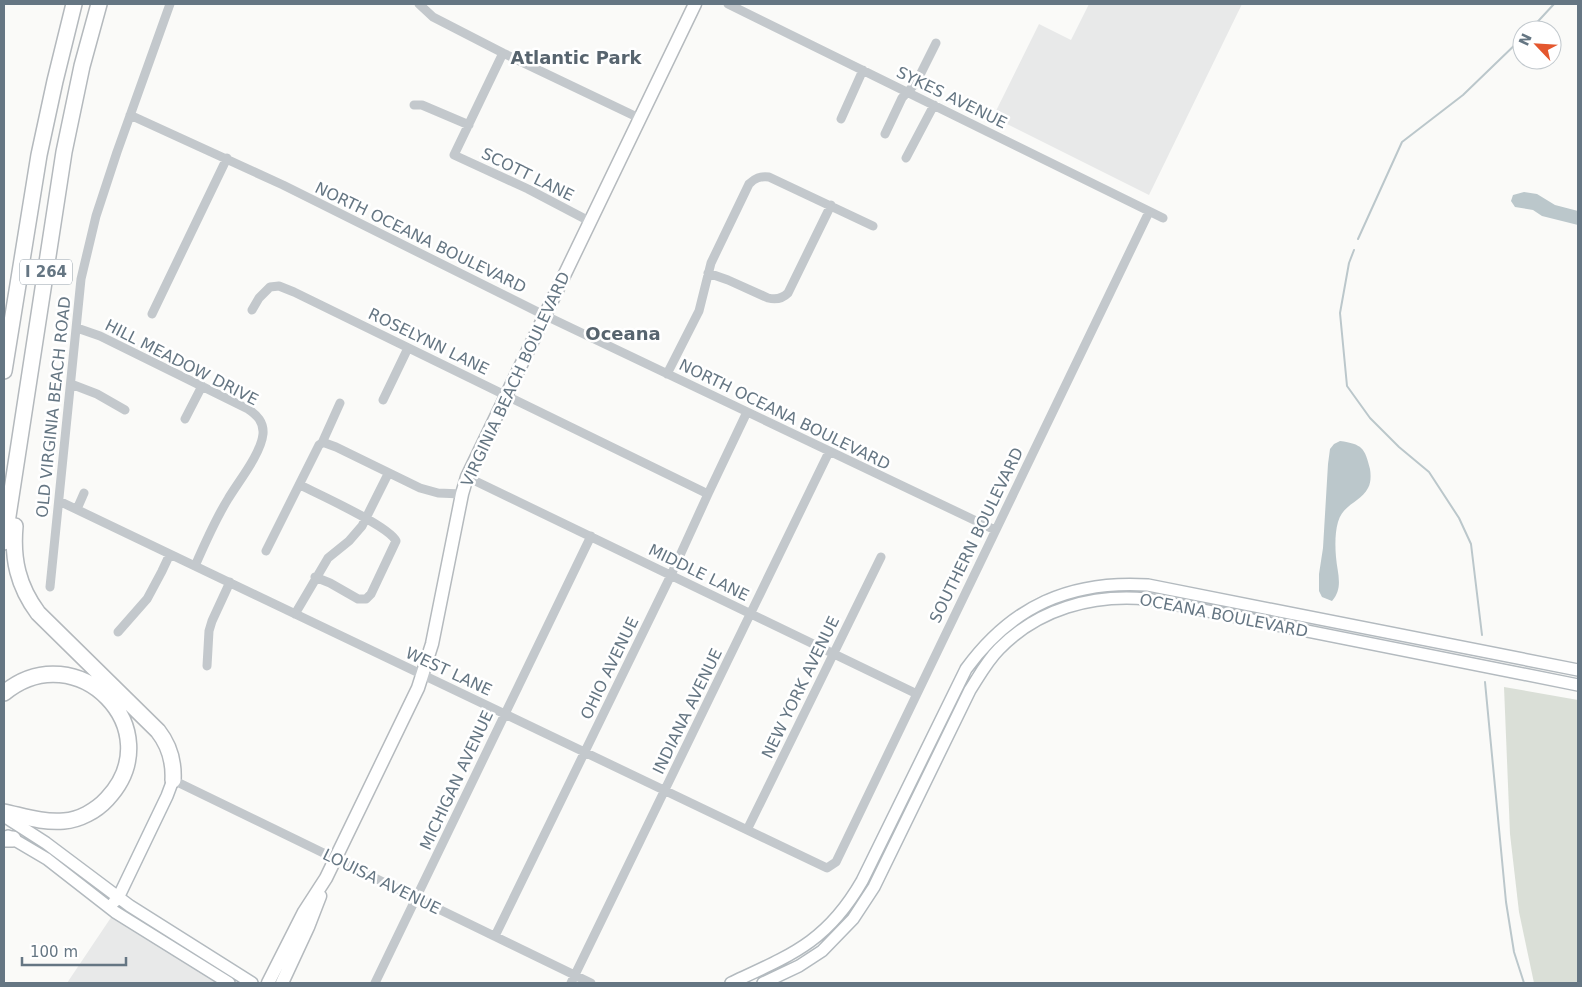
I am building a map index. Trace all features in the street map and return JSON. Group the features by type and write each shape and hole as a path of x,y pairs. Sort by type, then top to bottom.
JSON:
{"highway":[{"name":"I 264","path":"4,371 39,155 54,81 74,4"},
{"name":"I 264","path":"4,542 64,152 82,66 99,4"},
{"path":"24,415 14,540 15,560 25,593 38,613 162,736 171,754 172,780"},
{"path":"4,694 20,682 39,676 58,674 79,678 98,689 113,703 124,722 128,743 126,767 118,786 94,810 71,820 51,821 4,812"}],"main road":[{"name":"VIRGINIA BEACH BOULEVARD","path":"268,983 304,912 326,878 423,676 467,477 695,4"},
{"name":"OCEANA BOULEVARD","path":"1059,595 1087,588 1118,584 1148,585 1578,670"},
{"path":"731,983 791,955 811,942 830,926 842,912 862,881 966,669 988,642 1005,626 1037,605 1059,595 1063,608"},
{"name":"OCEANA BOULEVARD","path":"763,983 799,966 822,951 853,920 874,887 970,690 982,670 998,650 1016,635 1046,615 1063,608 1099,599 1130,597 1147,599 1578,685"},
{"path":"1290,627 1293,614"},
{"path":"109,907 118,898 167,796 172,780"},
{"path":"4,816 46,843 118,898 252,983"},
{"path":"7,838 47,859 109,907 228,983"},
{"name":"VIRGINIA BEACH BOULEVARD","path":"282,983 313,916 326,878"}],"street":[{"name":"OLD VIRGINIA BEACH ROAD","path":"50,587 81,278 87,248 130,115 170,4"},
{"path":"419,4 433,17 503,53 639,118"},
{"name":"SYKES AVENUE","path":"728,4 1163,218"},
{"path":"885,134 898,104 916,83 936,43"},
{"path":"414,105 422,105 468,125 503,53"},
{"path":"841,119 863,70"},
{"path":"906,158 934,104"},
{"name":"NORTH OCEANA BOULEVARD","path":"130,115 227,158 544,315 995,530"},
{"name":"SCOTT LANE","path":"468,125 454,155 590,220"},
{"path":"152,314 227,158"},
{"path":"667,374 698,311 713,259 749,184 754,180 764,176 769,177 872,226"},
{"path":"708,273 773,300 782,298 788,293 831,205"},
{"name":"SOUTHERN BOULEVARD","path":"827,868 836,862 1149,212"},
{"name":"ROSELYNN LANE","path":"252,310 270,287 278,286 294,292 708,494"},
{"name":"HILL MEADOW DRIVE","path":"76,328 100,336 202,386 254,413 261,423 263,435 256,451 246,472 228,500 195,566"},
{"path":"383,400 408,348"},
{"path":"71,384 97,394 124,410"},
{"path":"185,419 202,386"},
{"path":"266,551 319,446 322,444 340,403"},
{"name":"OHIO AVENUE","path":"495,936 671,575 747,412"},
{"path":"322,444 325,443 430,492 462,494"},
{"name":"INDIANA AVENUE","path":"573,979 829,452"},
{"path":"295,614 315,577 328,558 356,534 388,474"},
{"name":"MIDDLE LANE","path":"467,477 917,694"},
{"path":"300,485 366,518 393,536 396,541 370,596 366,598 358,598 315,577"},
{"path":"76,509 84,493"},
{"name":"WEST LANE","path":"59,501 827,868"},
{"name":"MICHIGAN AVENUE","path":"375,983 591,536"},
{"path":"118,632 147,598 170,554"},
{"name":"NEW YORK AVENUE","path":"747,830 881,557"},
{"path":"207,666 209,631 230,582"},
{"name":"LOUISA AVENUE","path":"172,780 495,936 573,979 591,983"}],"shaded area":[{"path":"1089,4 1242,4 1149,195 993,117 1039,24 1071,40"},
{"path":"1524,192 1537,194 1555,205 1578,211 1578,225 1542,216 1533,210 1515,207 1511,201 1513,195"},
{"path":"1340,441 1361,448 1368,462 1370,479 1365,493 1344,511 1338,522 1335,544 1339,585 1336,596 1332,601 1322,597 1319,591 1319,574 1323,548 1330,449"},
{"path":"1504,687 1578,700 1578,983 1534,983 1519,912 1510,834"},
{"path":"112,916 218,983 67,983"}],"waterway":[{"path":"1539,20 1554,4"},
{"path":"1358,239 1402,142 1463,95 1512,48"},
{"path":"1354,250 1349,263 1340,313 1347,386 1370,418 1399,447 1429,472 1459,518 1471,544 1482,635"},
{"path":"1485,682 1506,902 1514,952 1524,983"}],"district":[{"name":"Atlantic Park","path":"576,58"},
{"name":"Oceana","path":"623,334"}]}
